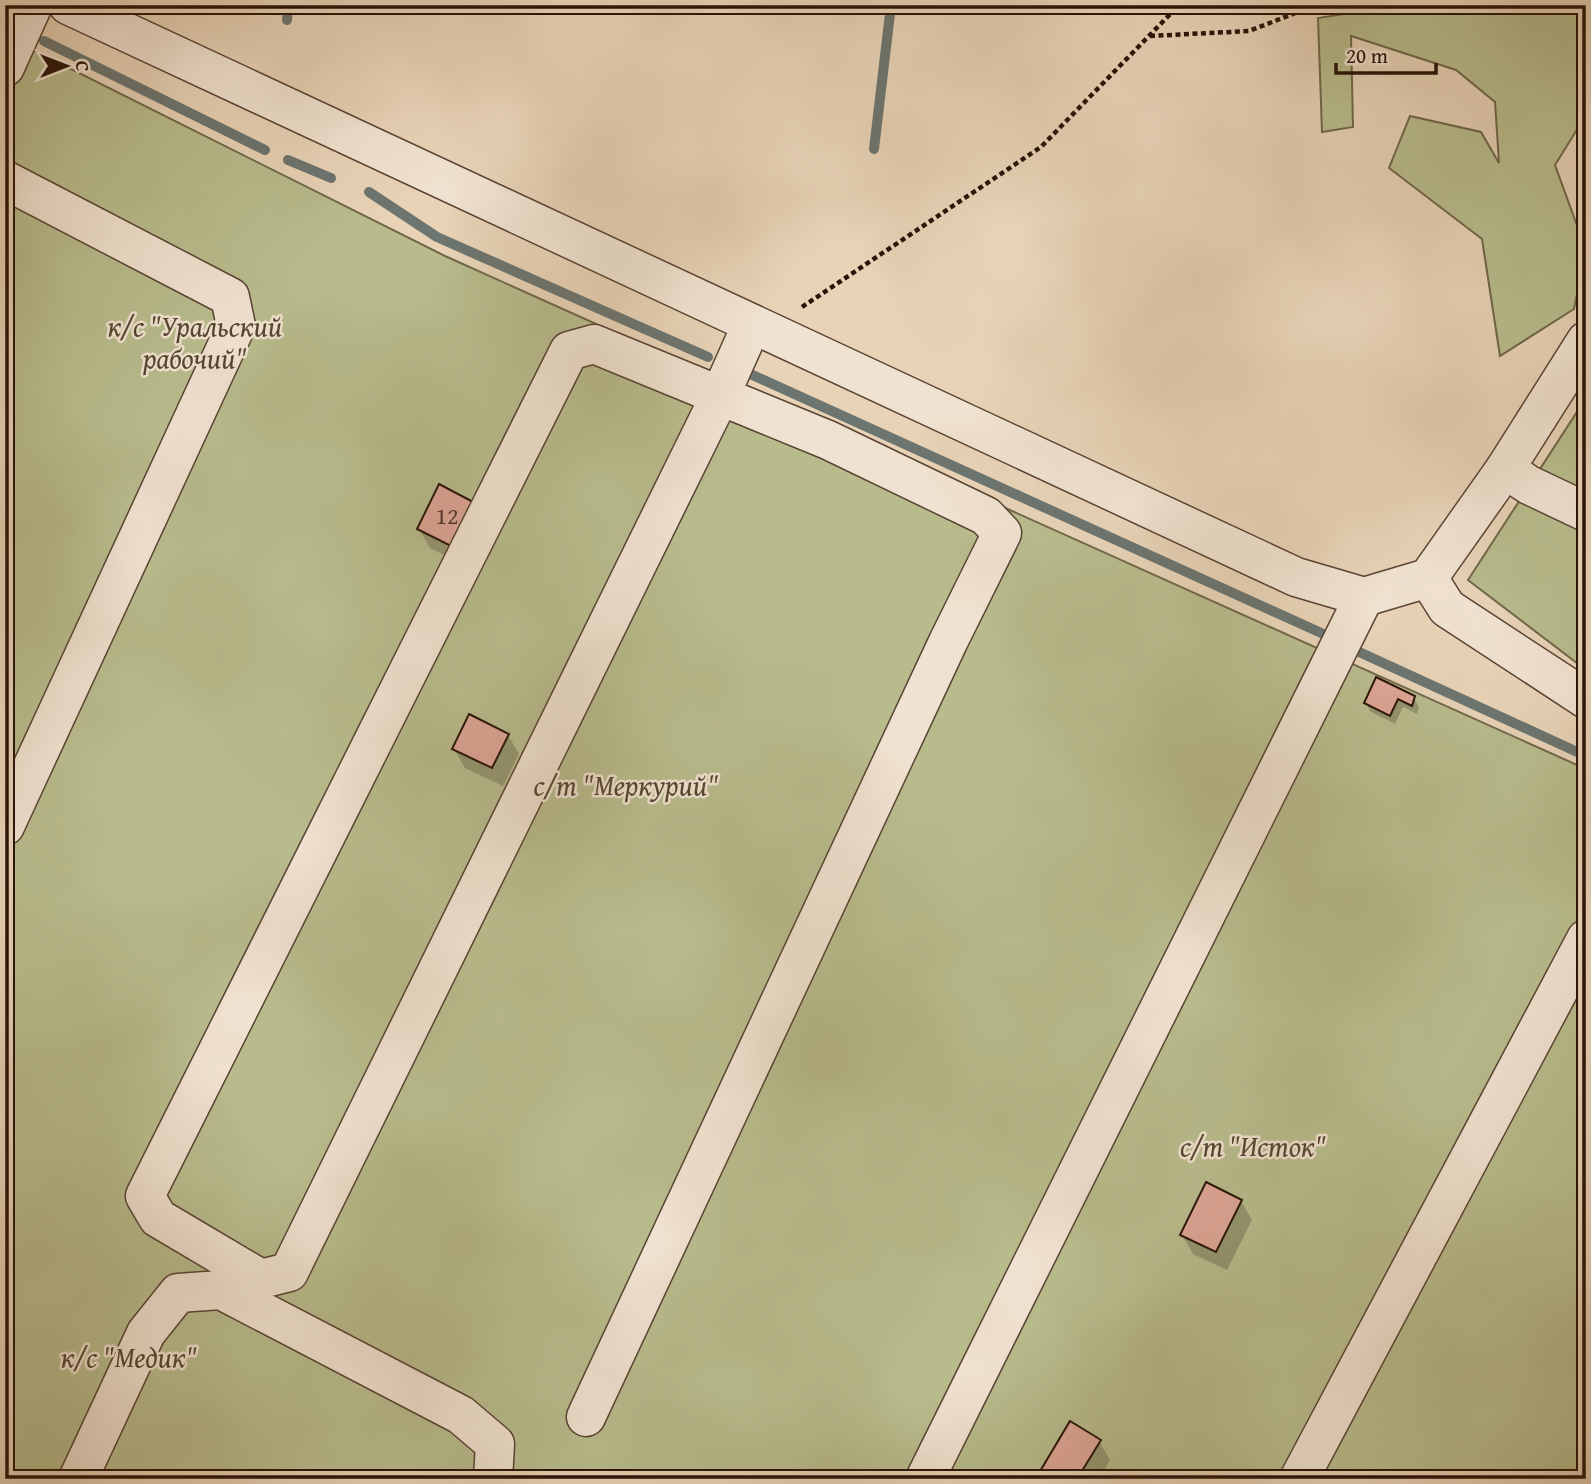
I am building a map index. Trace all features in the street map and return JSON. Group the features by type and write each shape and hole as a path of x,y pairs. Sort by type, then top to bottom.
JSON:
{"lane":[{"path":"5,67 33,5"},
{"path":"68,5 1296,577 1364,597 1428,578 1505,468 1586,341"},
{"path":"5,180 230,297 236,326 5,826"},
{"path":"586,1417 948,642 1002,533 986,516 828,440 719,398 594,344 569,351 145,1196 158,1218 261,1279 289,1272 719,398 759,327"},
{"path":"1505,468 1529,485 1586,512"},
{"path":"1428,578 1447,608 1586,699"},
{"path":"925,1479 1364,597"},
{"path":"1299,1479 1586,939"},
{"path":"78,1479 146,1333 178,1293 221,1290 461,1415 495,1444 493,1479"}],"path":[{"path":"759,327 1041,147 1179,5"},
{"path":"1150,36 1249,31 1316,5"}],"green space":[{"path":"1369,5 1586,5 1586,115 1555,165 1586,250 1574,309 1500,356 1482,239 1389,168 1410,116 1481,132 1499,163 1495,102 1456,70 1351,36 1353,127 1322,132 1318,18 1370,10"},
{"path":"5,36 445,256 1586,769 1586,1479 5,1479"},
{"path":"1586,398 1586,670 1468,580"}],"building":[{"path":"439,484 477,504 455,548 417,529"},
{"path":"1376,677 1415,696 1412,706 1398,699 1390,716 1364,703"},
{"path":"469,714 509,734 492,768 452,749"},
{"path":"1206,1182 1242,1200 1216,1252 1180,1235"},
{"path":"1070,1421 1101,1440 1077,1479 1049,1479 1039,1473"}],"waterway":[{"path":"287,20 288,5"},
{"path":"874,149 891,5"},
{"path":"44,41 265,150"},
{"path":"288,160 331,178"},
{"path":"369,192 437,237 708,357"},
{"path":"748,373 1330,637"},
{"path":"1357,651 1586,756"}],"park label":[{"name":"к/с \"Уральский рабочий\"","path":"195,342"},
{"name":"с/т \"Меркурий\"","path":"626,785"},
{"name":"с/т \"Исток\"","path":"1253,1146"},
{"name":"к/с \"Медик\"","path":"129,1357"}]}
